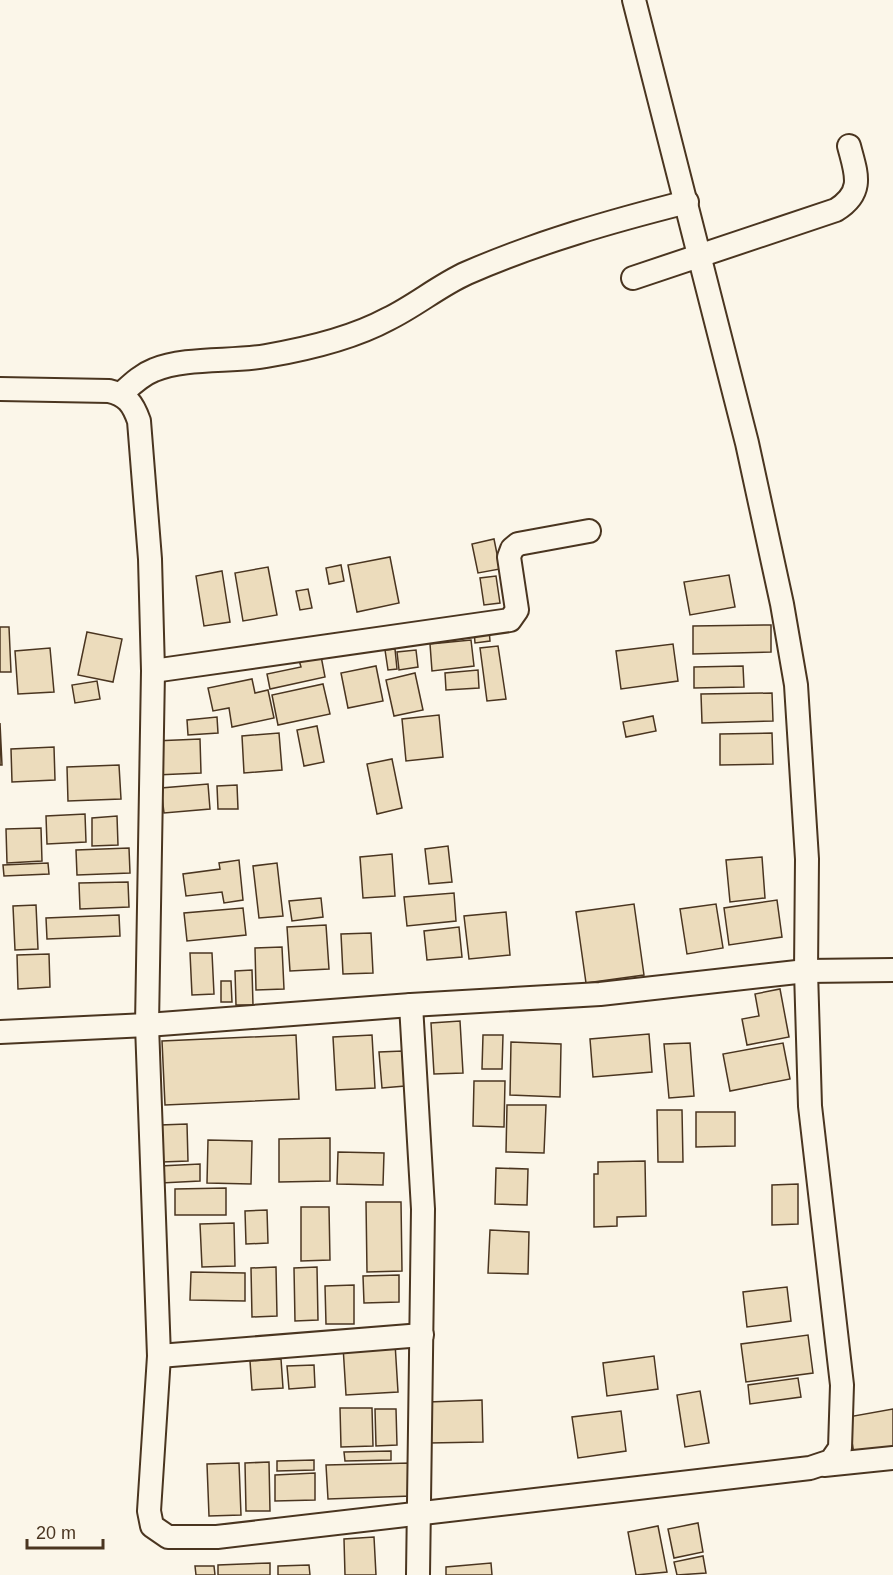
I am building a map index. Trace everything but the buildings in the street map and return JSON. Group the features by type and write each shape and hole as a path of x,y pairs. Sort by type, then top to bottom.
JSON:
{"street":[{"path":"634,0 701,254 750,454 782,604 796,686 807,860 806,971 810,1106 842,1385 840,1448 835,1458 824,1465"},
{"path":"633,278 836,210 847,203 855,192 857,175 849,146"},
{"path":"121,394 154,369 266,356 314,346 357,332 386,321 463,275 517,252 577,232 687,202"},
{"path":"0,389 109,391 121,394 134,407 139,421 150,559 153,671 147,1025 159,1356 149,1511 152,1526 160,1533 177,1539 217,1537 893,1458"},
{"path":"153,671 510,620 517,610 509,557 512,549 518,544 589,531"},
{"path":"0,1032 147,1025 411,1005 600,994 806,971 893,970"},
{"path":"411,1005 423,1209 418,1575"},
{"path":"159,1356 422,1335"}]}
